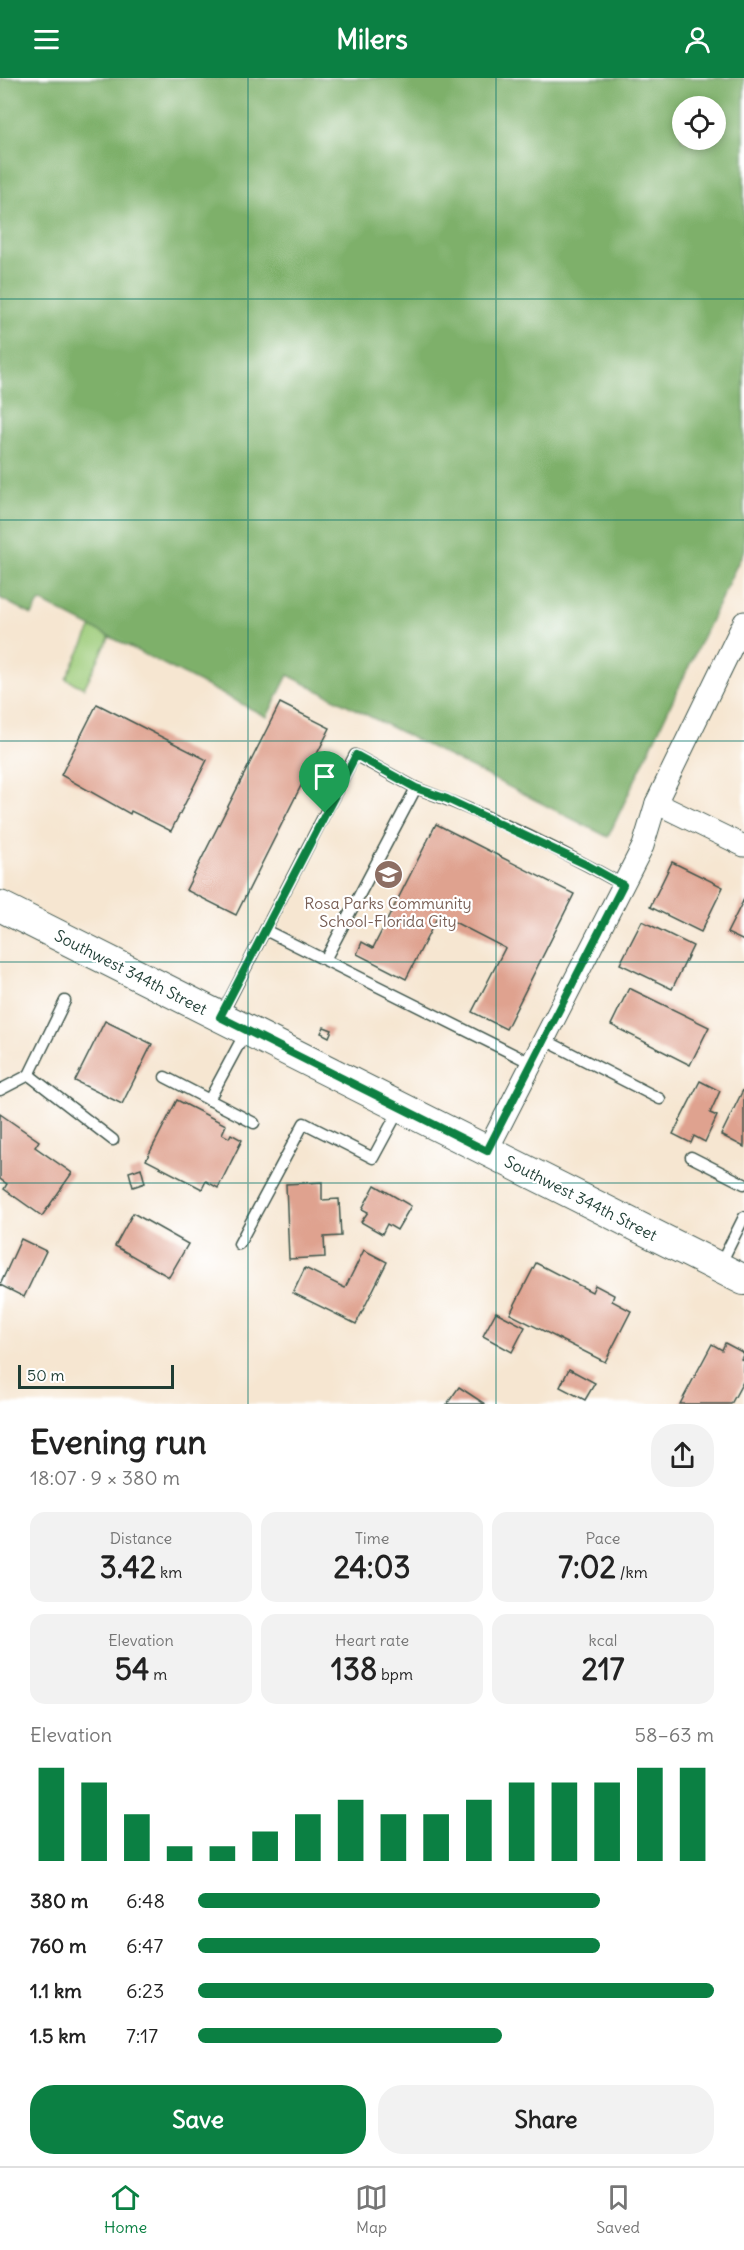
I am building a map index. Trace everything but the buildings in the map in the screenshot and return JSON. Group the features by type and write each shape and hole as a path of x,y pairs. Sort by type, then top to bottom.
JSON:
{"main road":[{"name":"Southwest 344th Street","path":"0,906 731,1274"}],"street":[{"path":"487,1151 643,846 656,802 744,622"},
{"path":"656,802 744,846"}],"lane":[{"path":"209,1100 265,930 356,755 416,788 468,809 587,865 623,885"},
{"path":"325,960 416,788"},
{"path":"265,930 531,1063"},
{"path":"0,1090 29,1075 65,1001"},
{"path":"543,1039 660,1099"},
{"path":"29,1075 113,1140"},
{"path":"165,1077 254,1123"},
{"path":"239,1244 304,1123 373,1158 400,1107"},
{"path":"692,1157 744,1184"},
{"path":"731,1274 744,1217"}],"green space":[{"path":"0,78 744,78 744,550 608,837 288,675 267,717 40,601 32,615 0,598"},
{"path":"92,627 110,636 84,688 66,679"}],"place":[{"name":"Rosa Parks Community School-Florida City","path":"388,875"}],"route":[{"path":"356,755 416,788 447,799 587,865 623,885 487,1151 220,1017 325,813 356,755"}]}
